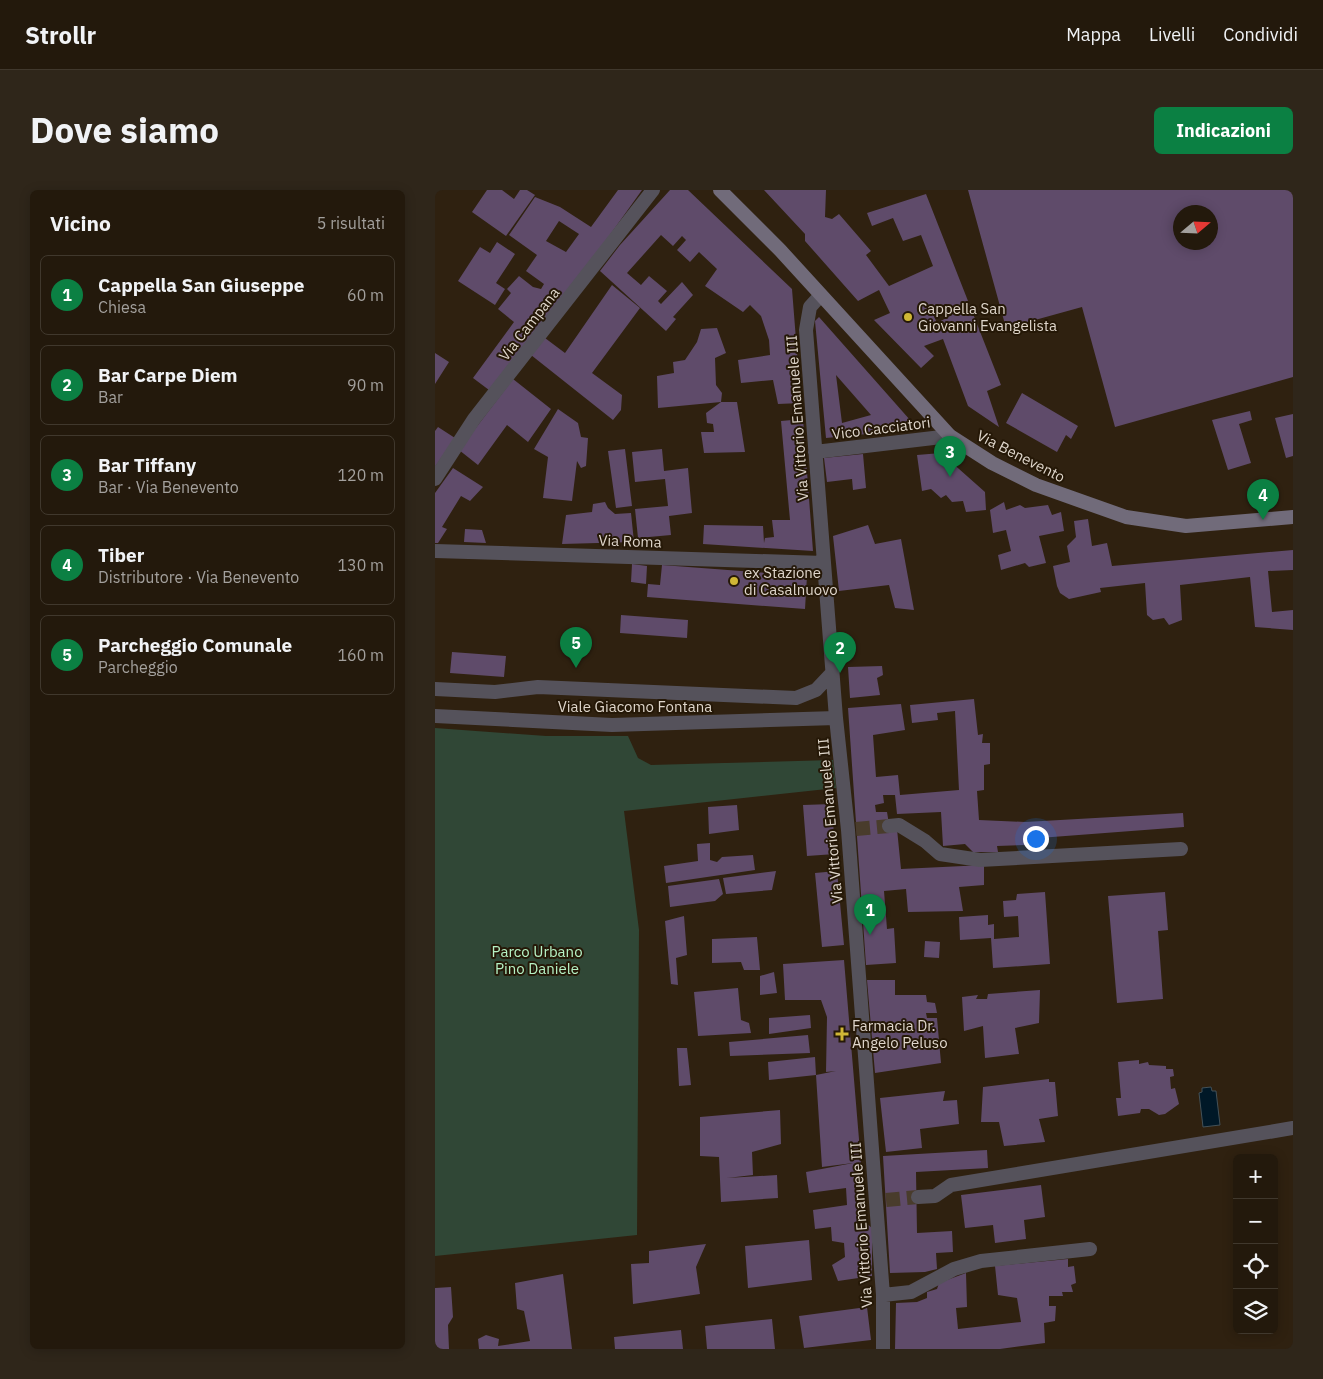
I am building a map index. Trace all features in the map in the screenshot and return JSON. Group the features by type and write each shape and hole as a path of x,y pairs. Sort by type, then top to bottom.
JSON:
{"main road":[{"name":"Via Benevento","path":"720,190 780,250 950,436 992,463 1036,486 1126,517 1186,526 1293,517"}],"street":[{"name":"Via Campana","path":"435,479 475,419 653,190"},
{"name":"Via Vittorio Emanuele III","path":"821,296 810,307 806,330 832,673 836,718 852,830 881,1200 883,1349"},
{"name":"Vico Cacciatori","path":"815,452 950,436"},
{"name":"Via Roma","path":"435,551 824,563"},
{"path":"435,689 495,692 538,687 796,698 816,690 832,673"},
{"name":"Viale Giacomo Fontana","path":"435,716 603,725 836,718"},
{"path":"889,826 899,825 925,840 940,854 980,860 1181,848"},
{"path":"918,1198 935,1196 951,1185 1293,1128"},
{"path":"883,1295 911,1292 954,1269 981,1261 1090,1249"}],"green space":[{"name":"Parco Urbano Pino Daniele","path":"435,728 546,736 628,736 638,758 651,765 833,760 836,788 624,811 639,930 637,1235 435,1256"}],"water":[{"path":"1211,1087 1212,1091 1216,1091 1220,1125 1203,1127 1199,1093 1202,1092 1202,1088"}],"building":[{"path":"487,190 502,190 514,199 520,190 527,190 535,195 506,236 472,212"},
{"path":"618,190 642,190 607,239 489,390 473,378 514,322 498,309 511,293 507,289 519,276 533,287 541,289 544,284 526,271 537,255 509,235 535,197 560,207 591,227","holes":["559,221 579,234 566,252 546,241"]},
{"path":"670,190 688,190 792,289 801,403 778,404 773,380 741,383 738,360 770,355 769,340 761,316 750,305 743,312 705,286 717,269 699,252 690,262 677,250 686,240 682,236 673,246 661,235 627,273 641,285 649,276 667,291 658,301 661,304 682,282 693,295 673,317 676,319 666,331 600,271 620,245"},
{"path":"764,190 826,190 825,217 832,219 839,214 871,251 866,255 889,286 933,266 921,235 903,241 893,218 872,226 867,213 926,194 1001,385 987,391 999,427 968,406 943,339 924,346 934,356 921,368 874,320 890,313 879,290 858,301 805,241 805,234","holes":["947,304 952,315 937,323 931,310"]},
{"path":"968,190 1293,190 1293,377 1115,427 1082,307 1006,328"},
{"path":"497,242 515,254 496,283 505,289 495,305 458,281 480,247 490,253"},
{"path":"612,285 640,308 592,373 622,395 621,410 613,420 531,355 545,338 565,353"},
{"path":"819,317 918,429 826,438 815,321","holes":["836,375 871,415 842,423"]},
{"path":"717,328 726,353 715,358 716,385 722,393 721,402 658,408 657,376 674,373 673,362 685,360 697,342 701,329"},
{"path":"435,353 449,362 435,384"},
{"path":"513,379 551,409 528,442 507,425 478,465 459,450"},
{"path":"1022,393 1078,426 1071,439 1066,435 1057,452 1006,423"},
{"path":"721,402 737,402 745,452 704,453 701,432 714,432 713,424 707,423 706,413"},
{"path":"558,409 578,423 581,437 588,438 586,466 581,468 577,461 572,501 543,498 548,457 534,449"},
{"path":"1250,411 1252,420 1239,424 1251,463 1228,470 1212,420"},
{"path":"1293,414 1293,456 1286,458 1275,418"},
{"path":"803,419 813,551 703,544 704,525 763,526 764,543 765,538 774,537 772,520 790,520 781,421"},
{"path":"438,427 455,438 435,467 435,431"},
{"path":"625,449 632,506 616,508 608,451"},
{"path":"662,449 664,471 688,468 692,513 669,516 671,535 638,538 635,509 668,506 665,479 635,482 632,452"},
{"path":"941,453 985,492 986,510 966,512 963,501 952,502 946,495 941,498 931,489 922,491 917,455"},
{"path":"863,454 866,488 853,490 852,479 827,482 824,458"},
{"path":"453,468 483,487 470,501 461,496 442,527 447,529 438,543 435,543 435,493"},
{"path":"605,502 608,508 615,514 631,513 634,542 562,544 566,515 592,512 593,504"},
{"path":"1004,502 1006,510 1020,505 1025,508 1048,505 1052,515 1061,512 1064,531 1039,536 1046,563 1029,567 1025,563 1001,570 998,555 1011,551 1006,530 993,533 990,510"},
{"path":"1088,519 1092,546 1107,543 1112,566 1293,550 1293,570 1268,571 1272,612 1293,610 1293,630 1255,627 1250,577 1180,585 1182,620 1169,625 1164,618 1153,620 1147,615 1145,583 1100,588 1101,592 1069,599 1060,593 1053,566 1070,562 1067,546 1076,537 1074,521"},
{"path":"868,525 875,544 901,539 914,610 895,608 889,585 839,591 833,536"},
{"path":"465,529 482,530 486,543 464,542"},
{"path":"632,564 647,566 646,584 631,582"},
{"name":"ex Stazione di Casalnuovo","path":"662,565 807,576 805,609 647,597 648,584 660,585"},
{"path":"621,615 688,620 687,638 620,633"},
{"path":"452,652 506,656 504,677 450,673"},
{"path":"882,666 883,675 877,678 880,695 850,698 848,667"},
{"path":"974,699 978,735 983,734 982,743 990,743 990,764 984,765 984,790 977,791 979,820 1025,822 1183,813 1184,827 1026,839 1026,845 997,846 998,852 973,852 965,844 943,846 941,812 897,814 895,795 883,795 884,803 875,805 876,812 887,812 890,830 897,829 901,869 984,865 984,885 959,887 963,911 908,912 906,889 884,891 887,929 894,928 896,963 866,965 848,708 901,704 905,730 873,735 876,777 898,775 900,795 959,790 955,711 937,713 938,720 912,723 910,705"},
{"path":"832,804 835,854 807,856 803,805"},
{"path":"737,805 739,830 709,834 708,807"},
{"path":"710,843 710,860 717,862 722,857 753,855 755,870 666,883 664,866 698,861 697,844"},
{"path":"776,871 772,890 726,894 723,878"},
{"path":"837,871 844,945 822,947 815,873"},
{"path":"719,879 723,894 715,901 670,907 668,886"},
{"path":"1045,892 1050,964 993,968 991,938 960,940 959,917 988,915 988,925 994,924 994,939 1019,937 1018,916 1004,917 1003,901 1016,900 1017,894"},
{"path":"1165,892 1168,930 1158,931 1163,999 1117,1003 1108,896"},
{"path":"684,916 687,955 676,958 678,985 671,984 665,921"},
{"path":"757,937 760,970 744,970 741,962 712,963 712,939"},
{"path":"925,941 940,942 939,958 924,957"},
{"path":"844,960 866,1223 872,1228 872,1276 838,1281 832,1265 845,1257 844,1243 832,1241 831,1227 815,1229 813,1210 847,1205 846,1188 809,1193 806,1172 853,1163 822,1167 816,1075 836,1071 826,1072 827,1017 821,1000 785,1000 783,964"},
{"path":"774,972 777,993 760,995 760,976"},
{"path":"867,980 895,980 895,995 926,995 927,1002 935,1003 937,1013 926,1013 927,1018 937,1018 941,1063 875,1073"},
{"path":"738,988 741,1020 749,1023 751,1033 698,1036 694,992"},
{"path":"1040,990 1039,1023 1015,1028 1019,1054 985,1058 983,1026 964,1031 962,997 978,995 976,999 987,999 988,994"},
{"path":"810,1015 811,1028 769,1034 769,1018"},
{"path":"808,1035 810,1053 730,1056 729,1042"},
{"path":"677,1048 687,1048 691,1085 679,1086"},
{"path":"815,1057 816,1075 769,1080 768,1062"},
{"path":"1139,1060 1139,1064 1148,1062 1149,1065 1166,1066 1166,1069 1173,1069 1174,1076 1170,1077 1171,1089 1175,1088 1179,1104 1165,1114 1159,1115 1149,1109 1141,1109 1140,1113 1118,1116 1116,1098 1121,1098 1118,1062"},
{"path":"1049,1079 1049,1082 1055,1082 1058,1116 1039,1119 1045,1142 1004,1146 999,1122 981,1122 983,1087"},
{"path":"945,1091 943,1101 957,1100 959,1124 920,1129 922,1148 886,1152 880,1098"},
{"path":"780,1110 781,1144 752,1152 753,1175 727,1178 777,1175 778,1198 721,1202 719,1157 700,1156 700,1117"},
{"path":"987,1150 988,1168 916,1172 917,1233 952,1231 953,1252 936,1253 937,1269 925,1272 890,1273 883,1156"},
{"path":"1041,1185 1045,1217 1024,1220 1026,1239 995,1243 993,1225 965,1228 961,1195"},
{"path":"809,1240 812,1280 748,1288 745,1246"},
{"path":"706,1244 696,1267 700,1294 633,1304 631,1264 649,1263 649,1251"},
{"path":"1068,1259 1068,1267 1074,1266 1076,1283 1071,1285 1073,1292 1062,1292 1063,1296 1049,1296 1049,1306 1056,1306 1055,1321 1044,1323 1045,1343 1000,1349 895,1349 896,1303 917,1302 927,1298 927,1292 937,1289 939,1283 966,1273 967,1307 956,1308 958,1329 1021,1322 1017,1298 998,1295 995,1266"},
{"path":"563,1274 572,1349 479,1349 478,1339 486,1335 499,1339 498,1346 530,1341 524,1311 517,1309 515,1283"},
{"path":"451,1287 453,1317 448,1325 449,1349 435,1349 435,1288"},
{"path":"867,1307 871,1340 804,1348 799,1316"},
{"path":"772,1319 775,1349 707,1349 705,1326"},
{"path":"681,1330 683,1349 615,1349 614,1337"}],"tunnel":[{"path":"856,829 889,826"},
{"path":"886,1200 918,1197"}],"place":[{"name":"Cappella San Giovanni Evangelista","path":"908,317"},
{"name":"Bar Tiffany","path":"950,477"},
{"name":"Tiber","path":"1263,520"},
{"name":"ex Stazione di Casalnuovo","path":"734,581"},
{"name":"Parcheggio Comunale","path":"576,668"},
{"name":"Bar Carpe Diem","path":"840,673"},
{"name":"Cappella San Giuseppe","path":"870,935"},
{"name":"Farmacia Dr. Angelo Peluso","path":"842,1034"}]}
